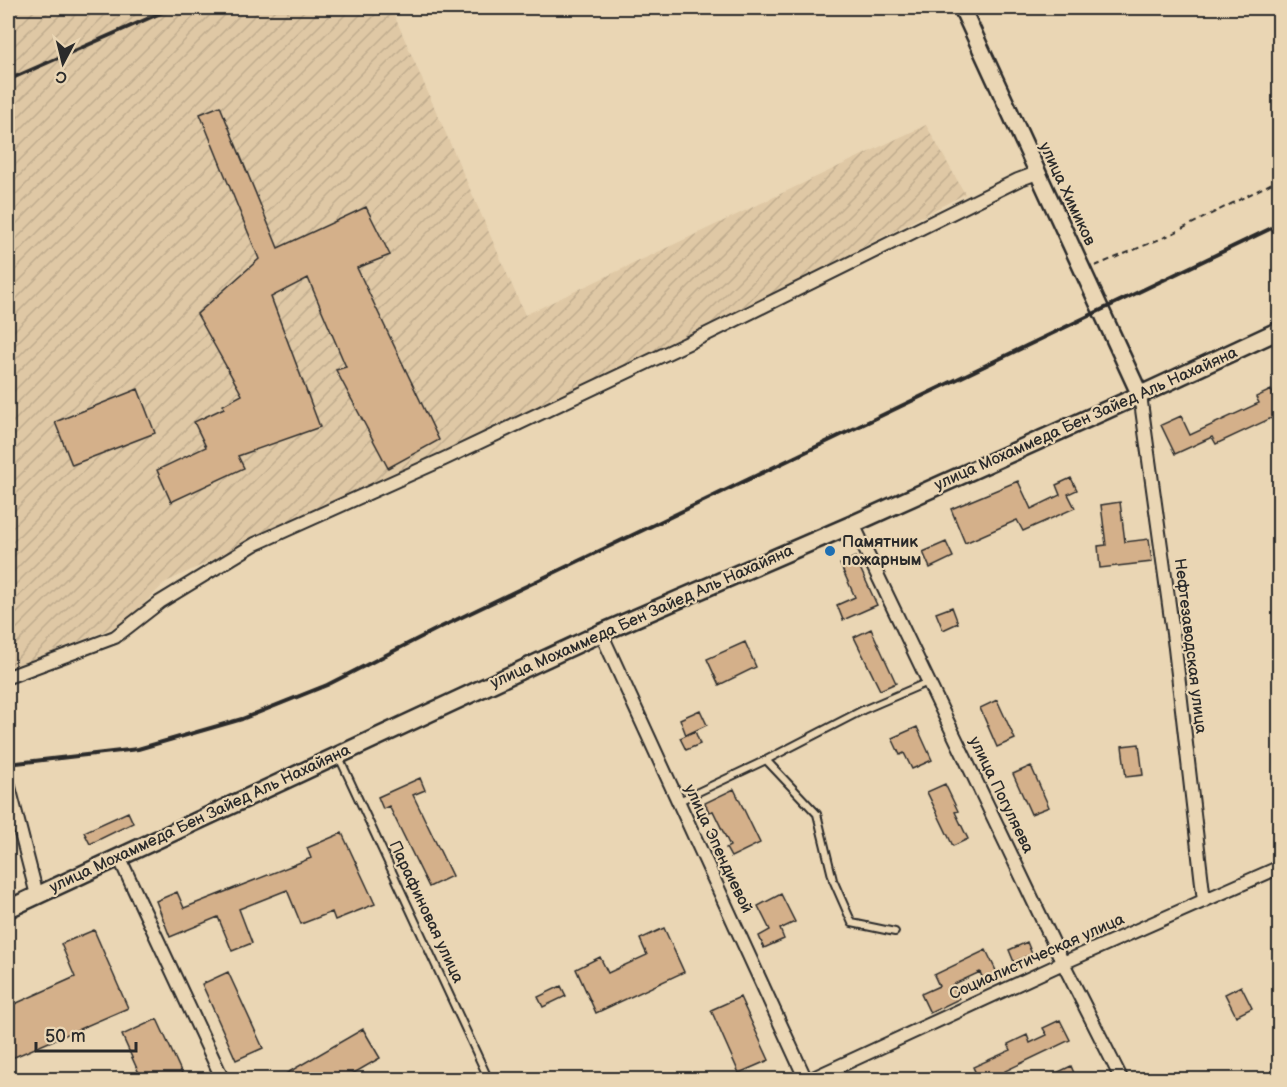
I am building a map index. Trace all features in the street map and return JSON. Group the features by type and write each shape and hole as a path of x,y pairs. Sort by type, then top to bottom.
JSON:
{"main road":[{"name":"улица Мохаммеда Бен Зайед Аль Нахайяна","path":"8,909 601,633 853,524 1280,330"}],"street":[{"name":"улица Химиков","path":"962,8 1140,395"},
{"path":"8,678 115,637 160,602 255,544 444,459 695,340 1018,180 1037,173"},
{"name":"Нефтезаводская улица","path":"1140,395 1175,648 1204,901"},
{"name":"улица Погуляева","path":"853,524 1063,963 1122,1080"},
{"name":"улица Эпендиевой","path":"601,633 677,802 808,1080"},
{"path":"8,783 37,895"},
{"path":"120,857 223,1080"},
{"name":"Социалистическая улица","path":"808,1080 1280,867"}],"lane":[{"path":"677,802 766,760 863,710 928,682"},
{"name":"Парафиновая улица","path":"338,756 489,1080"},
{"path":"766,760 817,814 833,880 852,923 895,932"}],"path":[{"path":"1083,270 1170,235 1280,179"}],"shaded area":[{"path":"8,8 391,8 525,315 926,125 965,194 593,388 381,480 166,582 123,624 8,669"}],"building":[{"path":"220,106 278,248 366,207 390,255 357,268 439,440 388,468 336,370 346,367 308,278 271,297 320,427 238,456 244,468 171,502 157,470 206,447 194,422 224,408 223,405 242,395 197,314 259,259 200,114"},
{"path":"138,389 155,433 72,465 55,422"},
{"path":"1271,390 1280,408 1280,414 1216,444 1212,437 1175,454 1161,425 1181,416 1190,435 1259,403 1256,397"},
{"path":"1071,478 1077,490 1068,494 1075,508 1023,531 1017,520 965,543 951,509 1018,481 1031,509 1060,495 1056,485"},
{"path":"1120,502 1125,542 1149,539 1152,562 1100,568 1098,546 1106,545 1101,505"},
{"path":"946,542 953,557 930,568 923,552"},
{"path":"855,557 877,605 843,620 837,605 855,597 840,564"},
{"path":"952,607 958,623 943,630 936,613"},
{"path":"871,629 896,683 880,690 854,637"},
{"path":"745,642 756,667 719,685 707,659"},
{"path":"997,700 1015,739 997,747 980,708"},
{"path":"700,710 707,725 686,735 680,719"},
{"path":"917,727 932,760 912,769 904,753 900,755 892,738"},
{"path":"695,731 700,744 686,750 680,738"},
{"path":"1139,744 1143,775 1126,777 1122,746"},
{"path":"1031,766 1049,807 1031,814 1013,774"},
{"path":"420,778 425,790 413,795 452,876 429,887 389,806 383,809 378,797"},
{"path":"945,784 968,839 953,846 927,792"},
{"path":"734,789 760,843 731,857 726,848 730,846 713,811 709,812 705,803"},
{"path":"128,812 133,823 90,844 84,832"},
{"path":"342,833 375,904 335,920 332,912 301,924 287,890 239,909 252,943 232,951 218,917 170,937 156,901 177,892 184,908 311,858 307,848"},
{"path":"781,894 795,922 780,929 784,939 764,948 759,936 770,930 758,906"},
{"path":"664,928 684,972 596,1013 576,969 600,957 608,973 647,955 640,939"},
{"path":"94,930 128,1008 12,1058 8,1047 8,1007 75,977 61,944"},
{"path":"1027,942 1032,954 1014,962 1009,950"},
{"path":"986,950 1000,979 986,986 980,972 952,985 959,999 930,1013 921,994 939,986 934,975"},
{"path":"228,972 263,1048 236,1060 202,984"},
{"path":"561,986 566,996 543,1007 538,997"},
{"path":"1241,986 1252,1008 1236,1016 1225,994"},
{"path":"740,997 769,1060 739,1073 711,1010"},
{"path":"157,1019 185,1080 142,1080 122,1035"},
{"path":"1060,1020 1070,1040 1005,1071 1009,1080 979,1080 973,1067 1011,1050 1008,1044 1027,1035 1030,1043 1047,1035 1043,1028"},
{"path":"363,1029 380,1058 342,1080 275,1080"},
{"path":"1071,1066 1077,1080 1042,1080"}],"railway":[{"path":"8,80 172,8"},
{"path":"8,764 138,749 242,719 327,685 437,629 1280,224"}],"place":[{"name":"Памятник пожарным","path":"830,551"}]}
